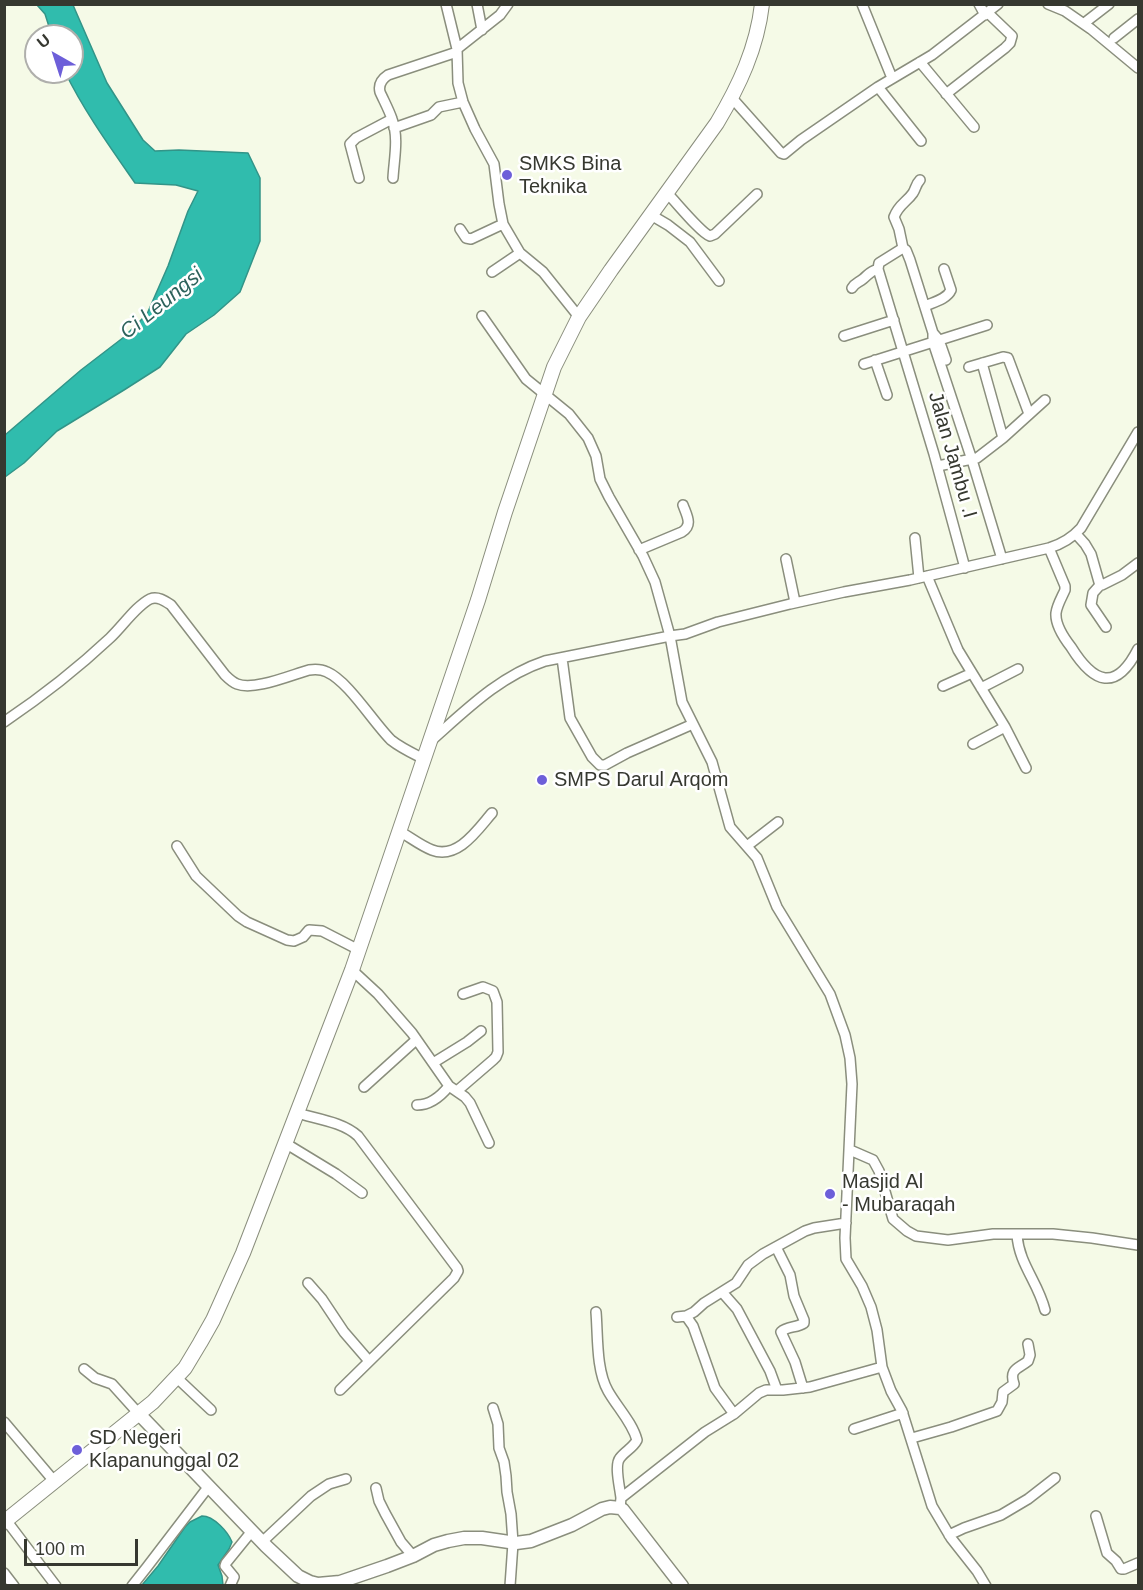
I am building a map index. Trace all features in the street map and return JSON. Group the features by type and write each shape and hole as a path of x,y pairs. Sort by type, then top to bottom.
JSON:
{"main road":[{"path":"5,1521 153,1402 193,1356 213,1320 243,1253 352,970 554,367 579,317 717,123 732,98 747,67 755,42 762,4"}],"street":[{"path":"446,4 457,51 458,83 463,102 494,164 503,224 520,253 543,273 579,317"},
{"path":"477,4 482,30"},
{"path":"393,178 396,146 393,124 379,88 383,78 457,51 500,15 508,4"},
{"path":"862,4 892,78"},
{"path":"946,94 1012,40 1012,36 978,4"},
{"path":"732,98 784,154 878,87 952,41 998,4"},
{"path":"1088,21 1109,4"},
{"path":"1055,5 1091,29 1138,68"},
{"path":"1113,38 1138,19"},
{"path":"920,62 974,127"},
{"path":"878,87 921,141"},
{"path":"359,178 350,144 356,138 393,124 431,116 440,107 463,102"},
{"path":"920,180 916,183 913,194 903,202 894,218 903,248 909,256 1005,559"},
{"path":"667,193 703,233 710,236 715,234 757,194"},
{"path":"651,215 690,242 719,281"},
{"path":"460,230 466,238 471,239 503,224"},
{"path":"852,288 870,270 878,269 879,263 903,248"},
{"path":"492,272 520,253"},
{"name":"Jalan Jambu .I","path":"878,269 938,466 965,568"},
{"path":"925,306 950,294 951,290 944,269"},
{"path":"482,316 526,379 569,414 588,438 596,456 600,478 655,582 670,636 682,702 712,762 730,826 760,863 777,907 826,987 844,1035 850,1058 852,1084 846,1259 871,1307 882,1367 912,1438 932,1506 949,1535 986,1586"},
{"path":"844,336 894,320"},
{"path":"864,364 935,338 987,325"},
{"path":"969,367 1003,357 1008,358 1029,414"},
{"path":"875,360 886,395"},
{"path":"981,363 1003,438"},
{"path":"938,466 975,459 1003,438 1045,400"},
{"path":"430,741 490,689 529,666 685,634 718,622 795,602 965,568 1060,544 1076,534 1138,432"},
{"path":"639,550 687,529 689,522 683,505"},
{"path":"1076,534 1091,554 1101,584"},
{"path":"915,538 923,577 958,650 1005,727 1026,768"},
{"path":"1049,548 1065,586 1056,613 1059,626 1076,656 1095,675 1111,678 1122,674 1138,649"},
{"path":"786,559 795,602"},
{"path":"1106,627 1091,605 1094,593 1101,584 1117,578 1138,563"},
{"path":"4,722 57,683 110,638 142,604 156,598 163,599 171,605 218,667 232,681 239,685 258,685 309,670 325,670 345,686 397,745 424,759"},
{"path":"562,658 570,718 592,757 600,765 605,765 693,724"},
{"path":"981,688 1018,669"},
{"path":"943,686 972,673"},
{"path":"973,744 1005,727"},
{"path":"399,831 432,850 447,851 465,843 492,813"},
{"path":"747,846 778,822"},
{"path":"177,846 196,876 247,922 294,941 303,937 309,930 315,929 358,950"},
{"path":"352,970 378,993 453,1089 470,1103 489,1143"},
{"path":"417,1105 432,1101 453,1089 496,1057 498,1052 497,1002 493,991 483,987 464,994"},
{"path":"433,1063 481,1031"},
{"path":"364,1087 416,1040"},
{"path":"297,1113 341,1126 358,1136 458,1271 454,1278 340,1390"},
{"path":"285,1143 362,1193"},
{"path":"850,1150 873,1160 879,1171 893,1219 907,1232 916,1236 948,1240 993,1234 1053,1234 1138,1245"},
{"path":"734,1414 715,1388 693,1326 682,1317 694,1312 736,1283 752,1262 776,1247 805,1231 846,1223"},
{"path":"1017,1234 1021,1256 1045,1310"},
{"path":"776,1247 790,1275 794,1296 804,1320 801,1325 784,1329 781,1332 795,1362 803,1388"},
{"path":"308,1283 369,1361"},
{"path":"722,1292 737,1309 770,1371 777,1390"},
{"path":"597,1312 598,1352 604,1383 637,1440 616,1464 620,1503 682,1586"},
{"path":"912,1438 998,1411 1003,1392 1014,1384 1012,1372 1028,1361 1028,1344"},
{"path":"84,1369 95,1378 112,1384 299,1581 318,1584 340,1582 413,1556 434,1545 464,1538 482,1538 513,1543 546,1536 602,1509 620,1503 705,1432 734,1414 759,1393 766,1390 803,1388 882,1367"},
{"path":"176,1377 211,1410"},
{"path":"493,1408 498,1424 499,1448 504,1462 511,1514 513,1543 510,1586"},
{"path":"854,1429 903,1413"},
{"path":"4,1422 54,1480"},
{"path":"949,1535 1001,1515 1055,1478"},
{"path":"262,1542 311,1496 329,1484 346,1479"},
{"path":"132,1586 209,1486"},
{"path":"376,1488 385,1513 401,1542 413,1556"},
{"path":"1096,1516 1107,1553 1121,1569 1138,1563"},
{"path":"5,1521 56,1586"},
{"path":"230,1586 234,1577 225,1566 226,1563 252,1531"},
{"path":"4,1573 14,1586"}],"water":[{"path":"37,5 73,5 81,24 48,24 45,14"},
{"name":"Ci Leungsi","path":"84,30 107,83 143,140 155,151 248,153 260,178 260,241 240,292 214,315 186,334 160,367 57,431 24,463 5,477 5,435 81,370 124,337 147,314 198,191 176,185 135,183 71,84 84,84"},
{"path":"202,1516 220,1525 232,1542 218,1565 223,1585 142,1585 185,1527"}],"place":[{"name":"SMKS Bina Teknika","path":"507,175"},
{"name":"SMPS Darul Arqom","path":"542,780"},
{"name":"Masjid Al - Mubaraqah","path":"830,1194"},
{"name":"SD Negeri Klapanunggal 02","path":"77,1450"}]}
